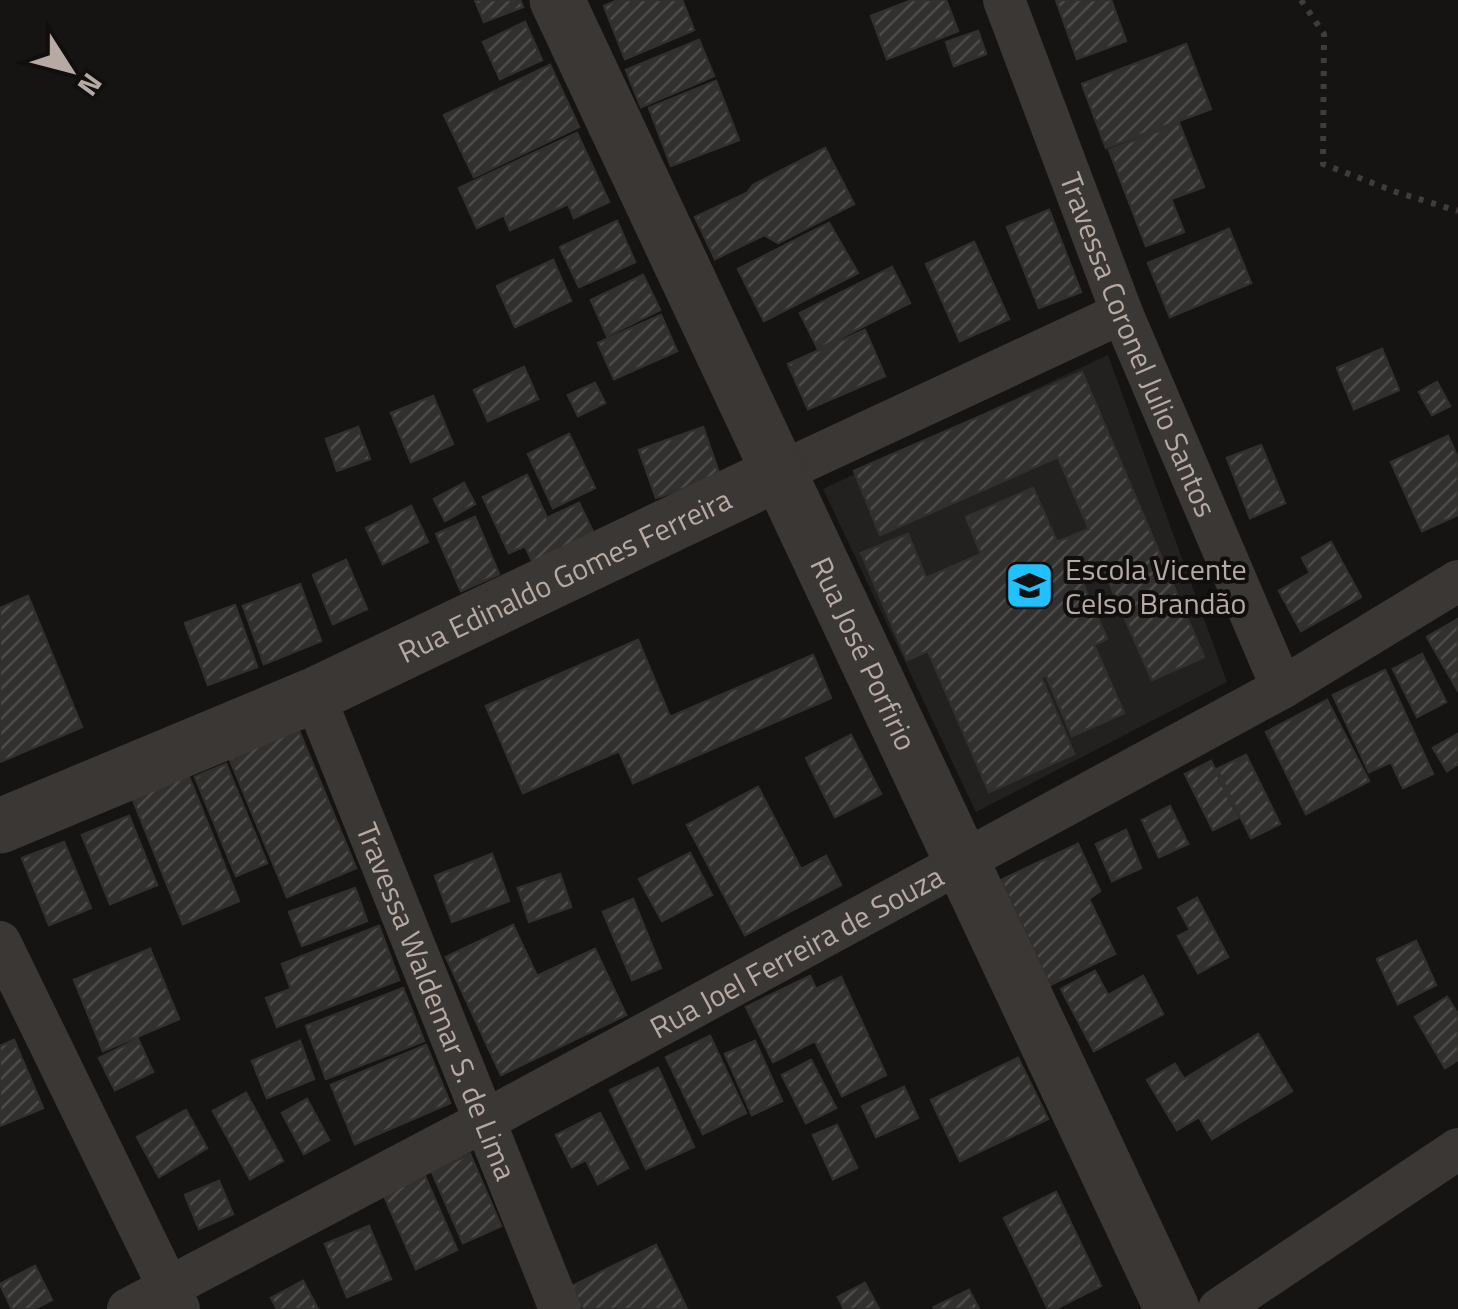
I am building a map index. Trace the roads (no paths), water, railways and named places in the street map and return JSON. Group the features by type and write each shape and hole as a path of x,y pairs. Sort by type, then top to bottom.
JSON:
{"street":[{"name":"Rua José Porfirio","path":"557,0 1172,1309"},
{"name":"Travessa Coronel Julio Santos","path":"1004,0 1122,313 1282,688"},
{"name":"Rua Edinaldo Gomes Ferreira","path":"0,826 314,695 1122,313"},
{"name":"Rua Joel Ferreira de Souza","path":"128,1309 174,1299 486,1120 1282,688 1458,580"},
{"name":"Travessa Waldemar S. de Lima","path":"314,695 560,1309"},
{"path":"0,942 174,1299"},
{"path":"1220,1309 1458,1150"}],"place":[{"name":"Escola Vicente Celso Brandão","path":"1030,586"}]}
